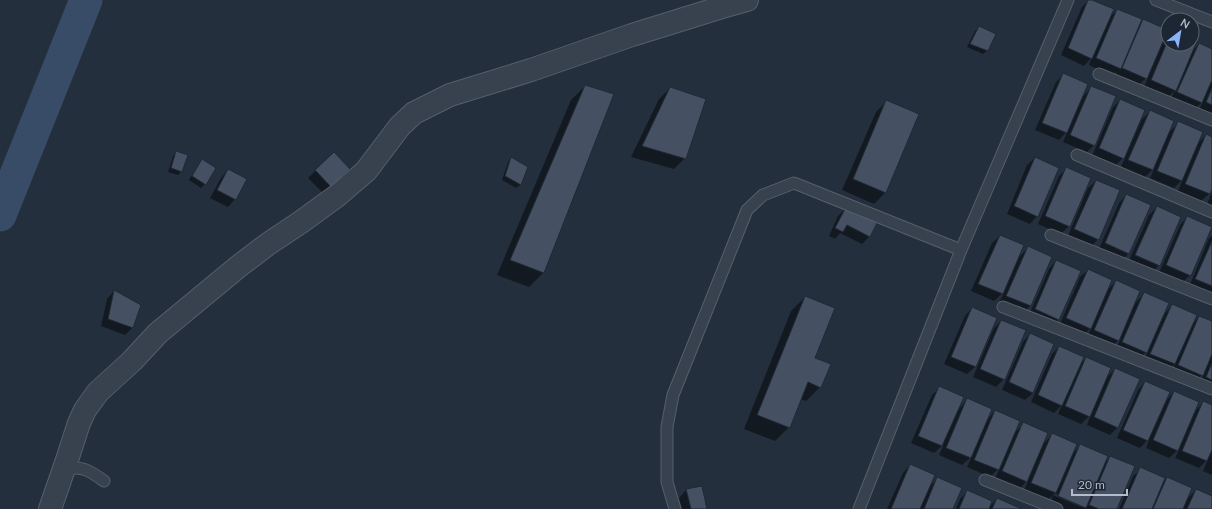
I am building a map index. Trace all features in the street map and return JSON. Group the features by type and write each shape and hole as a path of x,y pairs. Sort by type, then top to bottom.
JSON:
{"street":[{"path":"50,509 79,423 85,410 98,392 132,361 164,328 239,266 338,195 366,171 400,126 414,113 450,95 531,70 632,35 747,0"}],"lane":[{"path":"859,509 961,250 1068,0"},
{"path":"1156,0 1212,22"},
{"path":"1099,74 1212,120"},
{"path":"1077,156 1212,212"},
{"path":"675,509 667,482 667,427 673,395 747,210 763,195 794,183 961,250"},
{"path":"1051,235 1212,299"},
{"path":"1003,306 1212,389"},
{"path":"64,468 80,467 92,472 104,481"},
{"path":"986,480 1057,509"}],"building":[{"path":"1088,0 1092,0 1114,9 1092,59 1068,48"},
{"path":"1117,9 1142,19 1121,69 1096,58"},
{"path":"1143,19 1160,26 1160,49 1147,79 1122,68"},
{"path":"979,26 996,34 988,51 970,44"},
{"path":"1200,43 1212,49 1212,80 1202,103 1177,92 1195,52 1200,52"},
{"path":"1163,52 1192,52 1176,91 1151,80"},
{"path":"1063,73 1088,84 1067,133 1042,123"},
{"path":"585,85 614,94 544,273 510,260"},
{"path":"1091,86 1116,96 1095,146 1070,135"},
{"path":"670,87 706,99 686,159 642,146"},
{"path":"1212,88 1212,105 1206,102"},
{"path":"1120,99 1145,110 1124,159 1099,148"},
{"path":"886,100 919,114 886,193 853,179"},
{"path":"1150,110 1174,121 1153,170 1128,160"},
{"path":"1178,121 1203,132 1182,181 1157,171"},
{"path":"1206,134 1212,137 1212,189 1210,194 1185,184"},
{"path":"176,151 188,155 182,172 171,168"},
{"path":"334,152 350,169 331,187 315,170"},
{"path":"511,157 528,167 521,185 505,176"},
{"path":"1035,157 1059,168 1038,217 1014,206"},
{"path":"202,159 216,168 206,185 192,176"},
{"path":"1066,167 1091,178 1070,227 1045,216"},
{"path":"228,169 247,179 236,200 217,190"},
{"path":"1096,180 1120,190 1099,240 1074,229"},
{"path":"1126,194 1151,205 1129,254 1105,243"},
{"path":"1157,206 1181,217 1160,266 1135,255"},
{"path":"846,207 877,223 870,237 847,225 843,232 835,228"},
{"path":"1187,216 1212,227 1191,276 1166,265"},
{"path":"1000,235 1024,245 1003,294 978,284"},
{"path":"1212,241 1212,286 1195,279"},
{"path":"1028,246 1052,257 1031,306 1006,296"},
{"path":"1056,260 1081,271 1059,320 1035,309"},
{"path":"1088,269 1112,280 1091,329 1066,318"},
{"path":"1116,280 1140,291 1119,341 1094,330"},
{"path":"114,290 141,305 133,328 108,319"},
{"path":"1144,292 1169,303 1147,353 1122,342"},
{"path":"805,296 835,308 815,358 831,364 821,388 808,382 790,428 757,415"},
{"path":"1172,304 1197,315 1175,364 1150,354"},
{"path":"972,307 997,318 976,367 951,357"},
{"path":"1199,316 1212,321 1212,354 1203,376 1178,365"},
{"path":"1001,320 1026,330 1005,380 980,369"},
{"path":"1030,333 1054,344 1033,393 1009,382"},
{"path":"1059,346 1084,357 1062,406 1038,395"},
{"path":"1086,357 1111,368 1090,417 1065,406"},
{"path":"1212,363 1212,380 1206,377"},
{"path":"1115,368 1140,379 1118,428 1094,417"},
{"path":"1145,381 1170,392 1148,441 1123,430"},
{"path":"939,386 964,397 942,446 918,436"},
{"path":"1174,391 1199,402 1178,451 1153,440"},
{"path":"967,398 992,409 971,458 946,448"},
{"path":"1203,401 1212,405 1212,450 1207,461 1182,451"},
{"path":"995,410 1020,421 999,470 974,460"},
{"path":"1023,422 1048,433 1027,482 1002,471"},
{"path":"1052,433 1077,444 1056,493 1031,483"},
{"path":"1080,444 1108,456 1086,508 1058,496"},
{"path":"1110,456 1135,466 1117,509 1099,509 1089,505"},
{"path":"910,464 935,475 920,509 891,509"},
{"path":"1140,467 1165,478 1152,509 1122,509"},
{"path":"937,477 962,488 953,509 924,509"},
{"path":"1167,477 1192,488 1183,509 1153,509"},
{"path":"702,486 707,509 691,509 686,489"},
{"path":"1196,489 1212,496 1212,509 1187,509"},
{"path":"967,490 992,501 989,509 959,509"},
{"path":"997,498 1022,509 992,509"}],"waterway":[{"path":"0,215 86,0"}]}
